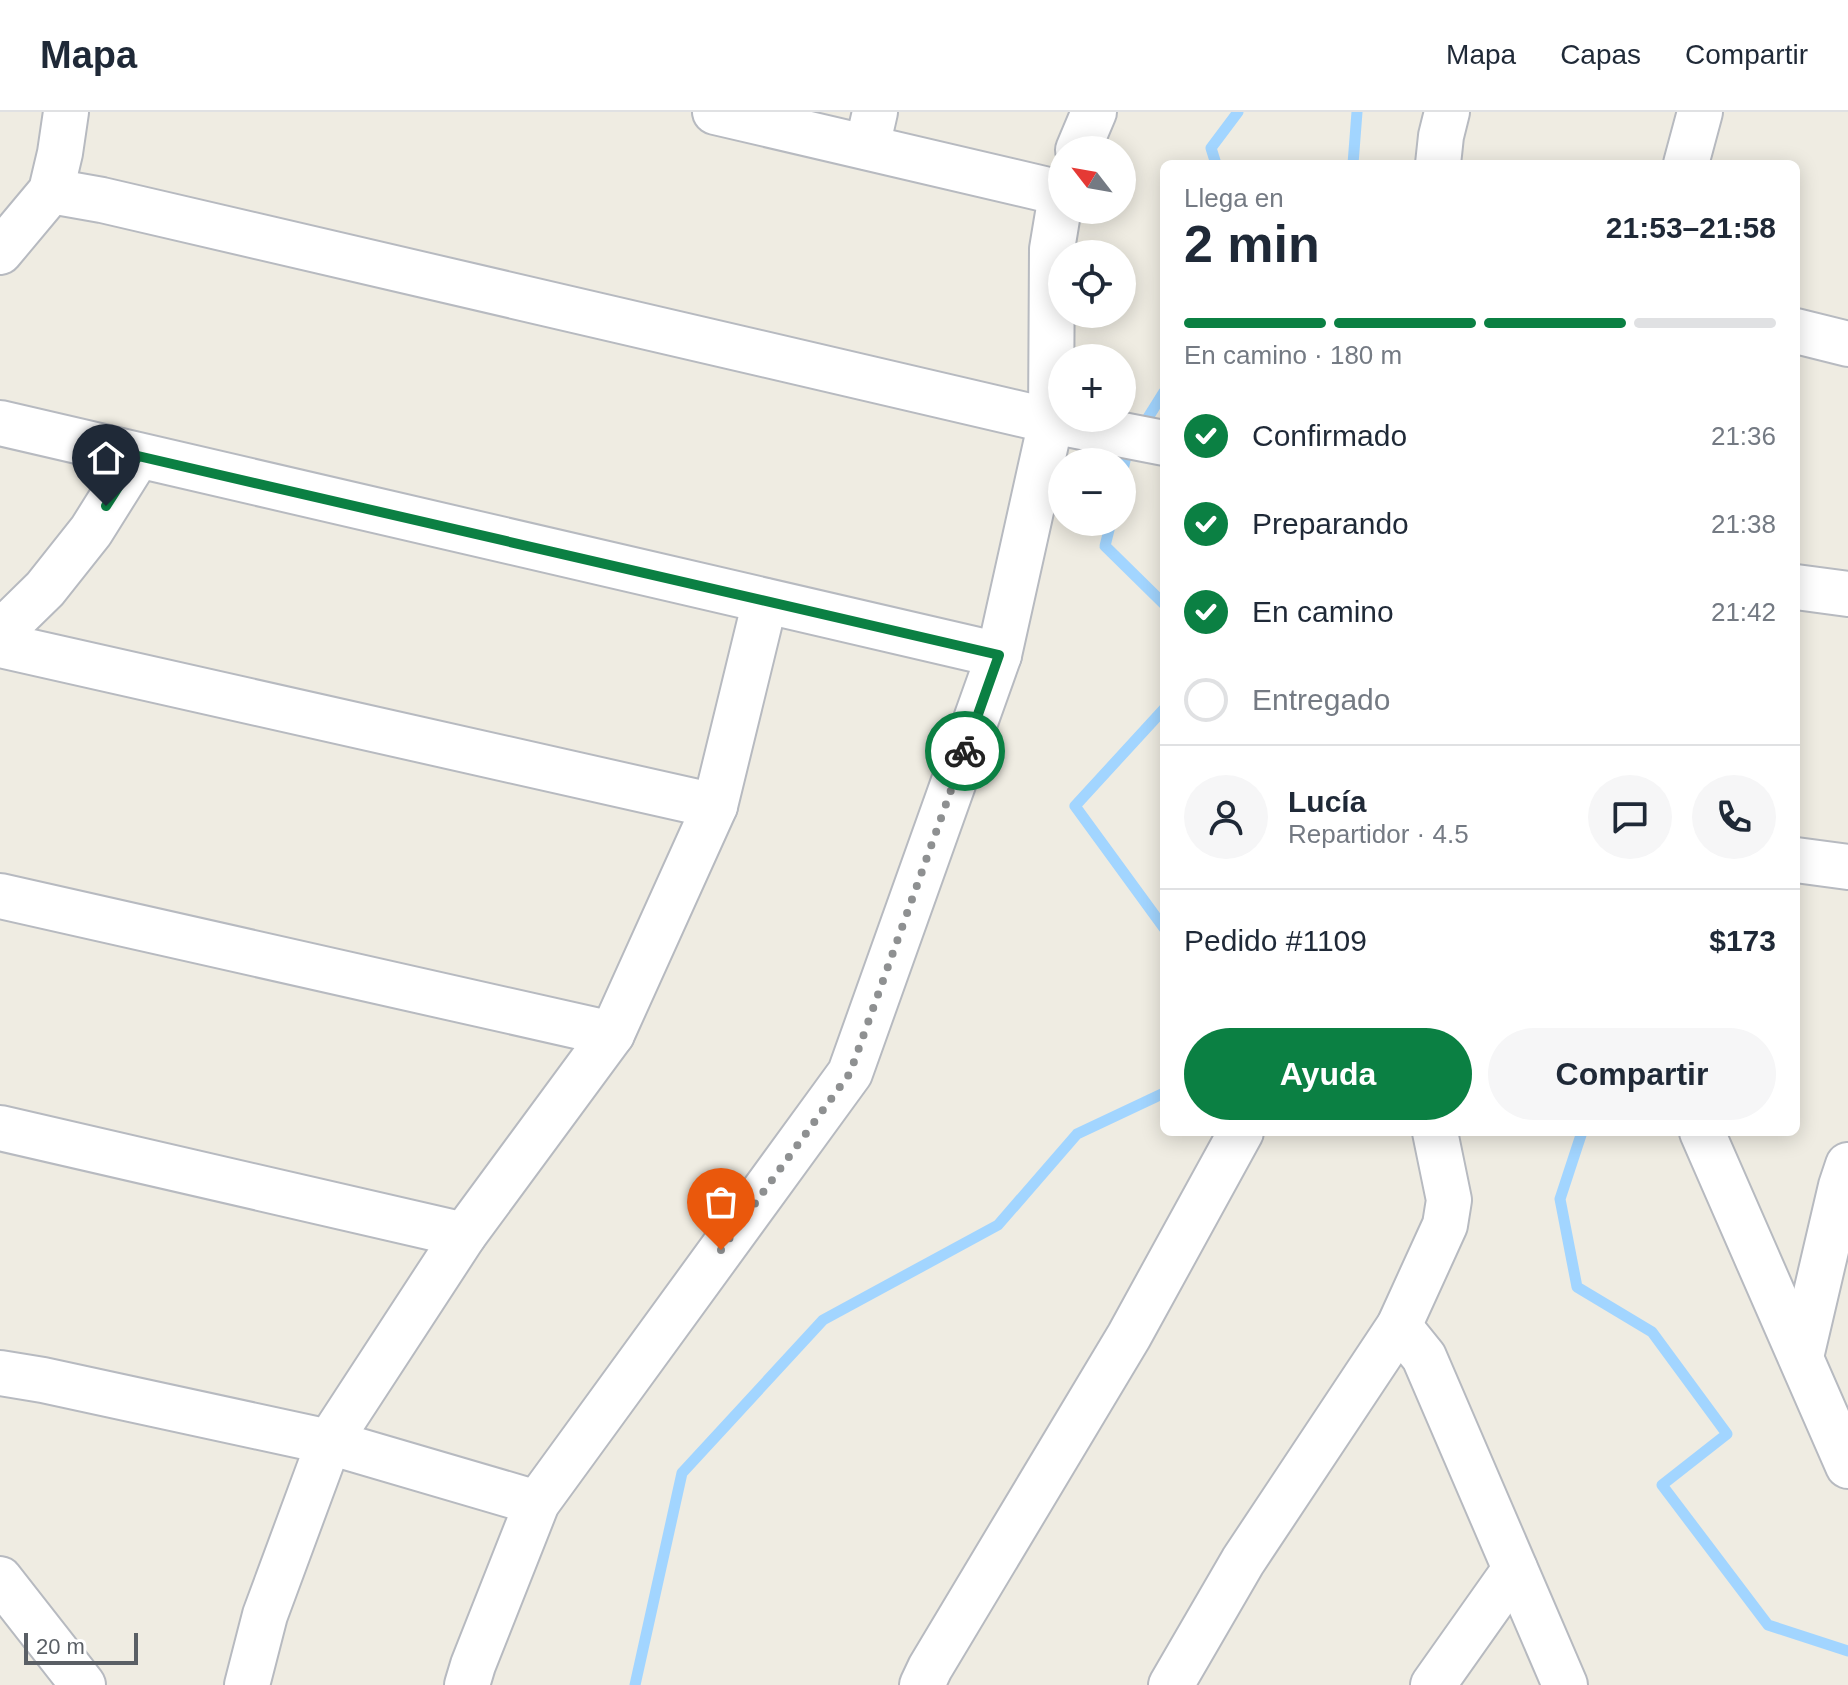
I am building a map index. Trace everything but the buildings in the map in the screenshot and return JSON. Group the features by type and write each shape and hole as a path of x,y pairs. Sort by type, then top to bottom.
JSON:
{"street":[{"path":"0,252 51,191 66,112"},
{"path":"715,112 871,130 1048,187"},
{"path":"1084,136 1094,112"},
{"path":"1438,160 1447,112"},
{"path":"1687,160 1700,112"},
{"path":"51,191 102,200 1048,420"},
{"path":"1051,344 1052,249 1056,224"},
{"path":"1800,332 1848,344"},
{"path":"0,423 999,655"},
{"path":"467,1685 537,1503 850,1073 999,655 1049,432"},
{"path":"1108,432 1160,442"},
{"path":"0,633 45,589 91,531 138,456"},
{"path":"1800,588 1848,594"},
{"path":"247,1685 265,1615 329,1442 464,1235 612,1034 715,806 765,601"},
{"path":"0,645 715,806"},
{"path":"1800,861 1848,867"},
{"path":"0,896 612,1034"},
{"path":"0,1128 464,1235"},
{"path":"922,1685 1129,1336 1239,1136"},
{"path":"1171,1685 1243,1561 1399,1326 1445,1225 1449,1200 1436,1136"},
{"path":"1704,1136 1848,1466"},
{"path":"1801,1357 1848,1165"},
{"path":"1399,1326 1424,1357 1565,1685"},
{"path":"0,1373 329,1442 537,1503"},
{"path":"1433,1685 1515,1569"},
{"path":"0,1579 83,1685"}],"waterway":[{"path":"1215,160 1211,148 1238,112"},
{"path":"1353,160 1357,112"},
{"path":"1144,424 1160,398"},
{"path":"1108,536 1105,546 1160,600"},
{"path":"1160,713 1075,806 1160,923"},
{"path":"635,1685 682,1473 823,1320 998,1225 1077,1134 1160,1095"},
{"path":"1581,1136 1560,1199 1577,1287 1652,1332 1727,1434 1662,1485 1768,1625 1848,1651"}],"way so far":[{"path":"721,1250 850,1073 965,751"}],"route":[{"path":"106,506 138,456 999,655 965,751"}]}
